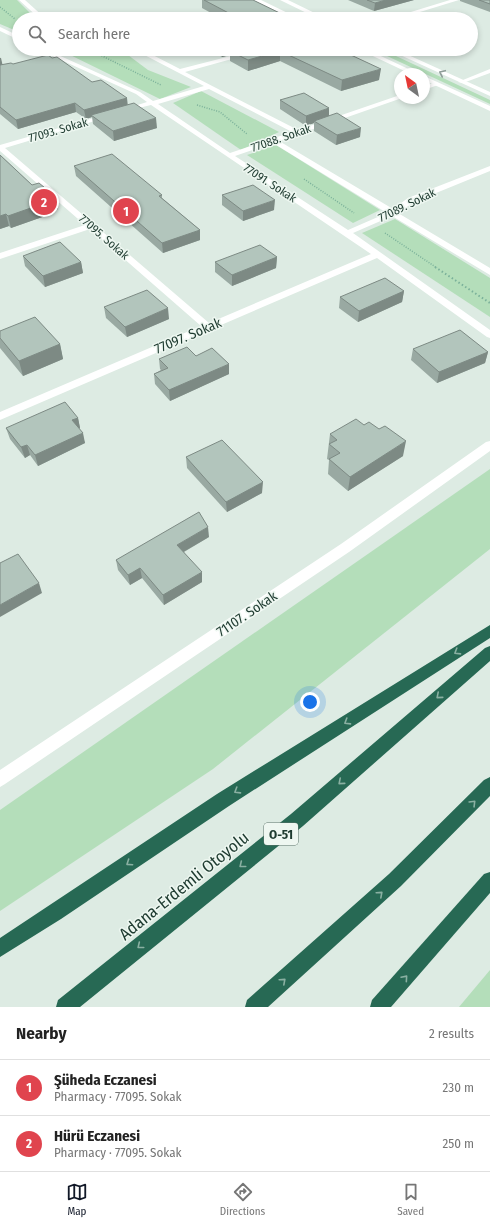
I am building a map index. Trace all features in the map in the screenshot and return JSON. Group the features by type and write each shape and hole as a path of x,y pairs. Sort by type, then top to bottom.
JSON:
{"highway":[{"path":"0,948 223,800 490,631"},
{"name":"Adana-Erdemli Otoyolu","path":"65,1007 297,820 490,652"},
{"path":"254,1007 395,880 490,785"},
{"path":"379,1007 490,880"}],"street":[{"path":"22,0 35,12"},
{"path":"256,0 282,12"},
{"path":"283,0 309,12"},
{"path":"415,12 456,0"},
{"path":"0,29 12,35"},
{"path":"42,60 46,56"},
{"name":"77091. Sokak","path":"58,56 138,93 229,156 347,232 490,335"},
{"path":"149,56 297,132"},
{"path":"178,71 237,56"},
{"path":"377,56 403,68"},
{"path":"405,56 490,94"},
{"path":"461,82 490,71"},
{"path":"430,81 490,109"},
{"path":"430,86 436,84"},
{"name":"77093. Sokak","path":"0,147 209,87"},
{"name":"77088. Sokak","path":"229,156 394,99"},
{"path":"274,141 490,272"},
{"name":"77095. Sokak","path":"0,147 208,327"},
{"name":"77089. Sokak","path":"347,232 393,213 411,200 490,168"},
{"path":"0,256 92,226"},
{"name":"77097. Sokak","path":"0,416 377,255"},
{"name":"71107. Sokak","path":"0,779 345,548 490,445"}],"path":[{"path":"0,6 12,16"},
{"path":"102,56 203,108 220,112 260,146"},
{"path":"303,178 334,201 357,215"},
{"path":"382,231 490,303"}],"green space":[{"path":"0,0 17,0 29,12 12,12 12,29 0,24"},
{"path":"72,56 129,56 148,70 191,87 160,99"},
{"path":"387,56 396,56 422,68 413,68"},
{"path":"430,72 490,100 490,104 430,76"},
{"path":"201,91 279,132 241,150 173,103"},
{"path":"276,145 380,210 353,223 247,155"},
{"path":"395,219 490,278 490,317 362,233"},
{"path":"490,469 490,549 213,769 0,911 0,810"},
{"path":"490,970 490,1007 459,1007"}],"building":[{"path":"204,0 253,0 278,12 227,12"},
{"path":"367,0 386,0 375,3"},
{"path":"479,0 490,0 490,4"},
{"path":"44,56 49,56 52,58 57,57 92,82 101,80 127,98 84,110 75,103 16,120 0,107 0,65 13,64"},
{"path":"240,56 262,56 248,60"},
{"path":"291,56 353,56 381,69 342,80"},
{"path":"304,93 329,108 306,116 280,100"},
{"path":"134,103 156,118 113,131 91,115"},
{"path":"337,113 361,128 337,135 314,121"},
{"path":"112,154 162,195 159,196 200,230 162,243 74,166"},
{"path":"0,155 32,185 39,183 56,197 44,202 45,203 8,216 6,214 0,216"},
{"path":"253,185 275,200 243,211 222,195"},
{"path":"60,242 81,262 43,276 23,256"},
{"path":"260,245 277,257 232,275 215,262"},
{"path":"385,278 404,291 359,311 340,297"},
{"path":"147,290 168,308 125,327 104,307"},
{"path":"35,317 60,344 19,361 0,338 0,331"},
{"path":"460,330 488,352 439,372 413,349"},
{"path":"187,347 196,356 212,348 229,364 169,390 154,374 168,368 159,359"},
{"path":"65,402 78,418 72,420 83,433 35,455 27,445 21,447 6,428"},
{"path":"356,419 364,425 369,422 379,429 385,426 406,441 350,477 329,459 340,453 329,444 337,440 330,434"},
{"path":"222,440 263,482 226,502 186,457"},
{"path":"199,512 208,527 177,545 202,572 163,595 140,568 128,575 116,560"},
{"path":"18,554 39,583 0,605 0,563"}],"place":[{"name":"Hürü Eczanesi","path":"44,202"},
{"name":"Şüheda Eczanesi","path":"126,211"}]}
